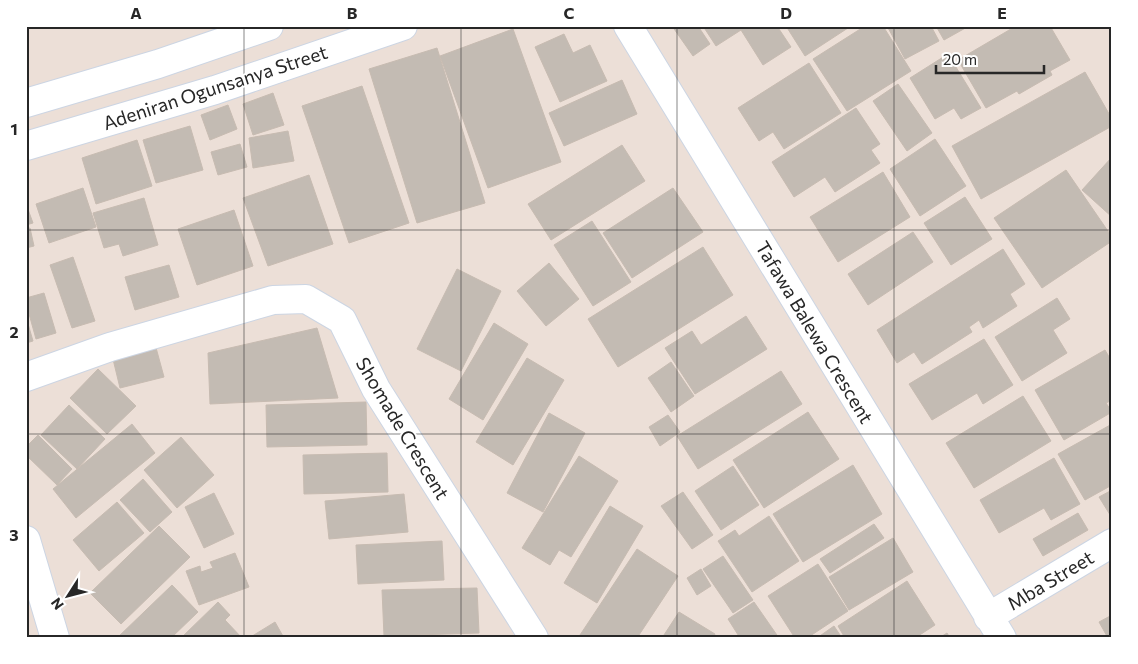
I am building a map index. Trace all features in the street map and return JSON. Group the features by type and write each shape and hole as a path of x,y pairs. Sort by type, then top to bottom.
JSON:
{"street":[{"path":"26,103 158,64 269,26"},
{"name":"Tafawa Balewa Crescent","path":"628,26 995,627"},
{"name":"Adeniran Ogunsanya Street","path":"26,146 215,90 401,27"},
{"name":"Shomade Crescent","path":"26,378 110,347 273,300 306,300 342,320 376,389 534,638"},
{"path":"26,540 43,601 56,638"},
{"name":"Mba Street","path":"995,627 1112,543"}],"building":[{"path":"672,26 698,26 710,44 693,56"},
{"path":"703,26 777,26 791,47 763,65 741,30 716,46"},
{"path":"786,26 851,26 805,56"},
{"path":"865,26 883,26 911,71 847,111 813,59"},
{"path":"887,26 931,26 939,41 905,59"},
{"path":"936,26 969,26 944,40"},
{"path":"1016,26 1050,26 1070,60 1050,71 1052,75 1019,94 1017,91 986,108 958,60"},
{"path":"513,29 561,162 488,188 440,56"},
{"path":"564,34 573,53 590,45 607,81 560,102 535,47"},
{"path":"437,48 485,203 417,223 369,69"},
{"path":"948,54 981,108 961,119 954,108 935,119 910,78"},
{"path":"809,63 841,113 784,149 773,132 759,141 738,108"},
{"path":"1085,72 1112,119 1112,126 981,199 952,146"},
{"path":"622,80 637,114 564,146 549,113"},
{"path":"898,84 932,133 907,151 873,101"},
{"path":"362,86 409,223 349,243 302,106"},
{"path":"273,93 284,125 253,135 243,104"},
{"path":"228,105 237,129 210,140 201,115"},
{"path":"856,108 880,144 871,150 880,163 835,192 825,177 794,197 772,162"},
{"path":"190,126 203,170 156,183 143,140"},
{"path":"288,131 294,161 253,168 249,138"},
{"path":"935,139 966,186 920,216 890,169"},
{"path":"137,140 152,186 96,204 82,158"},
{"path":"240,144 247,167 218,175 211,152"},
{"path":"622,145 645,181 551,240 528,204"},
{"path":"1112,157 1112,217 1082,190"},
{"path":"1066,170 1112,237 1112,241 1042,288 994,218"},
{"path":"883,172 910,217 838,262 810,217"},
{"path":"309,175 333,244 268,266 243,198"},
{"path":"83,188 96,227 49,243 36,204"},
{"path":"673,188 703,232 632,278 603,233"},
{"path":"965,197 992,239 951,265 924,223"},
{"path":"144,198 158,245 123,256 119,244 104,248 93,213"},
{"path":"26,204 33,223 26,225"},
{"path":"234,210 253,266 197,285 178,229"},
{"path":"592,221 631,282 593,306 554,245"},
{"path":"30,228 34,246 26,248 26,229"},
{"path":"913,232 933,262 868,305 848,274"},
{"path":"703,247 733,295 618,367 588,319"},
{"path":"1003,249 1025,284 1010,294 1017,306 983,328 979,320 969,327 972,332 922,364 914,352 897,363 877,330"},
{"path":"73,257 95,321 72,328 50,265"},
{"path":"549,263 579,299 546,326 517,291"},
{"path":"169,265 179,297 135,310 125,277"},
{"path":"457,269 501,291 461,371 417,349"},
{"path":"44,293 56,333 36,339 26,298"},
{"path":"1057,298 1070,319 1053,330 1067,353 1022,381 995,337"},
{"path":"746,316 767,349 695,394 665,348 692,331 701,345"},
{"path":"26,317 33,341 26,343"},
{"path":"494,323 528,344 483,420 449,399"},
{"path":"317,328 338,398 210,404 208,353"},
{"path":"984,339 1013,385 983,404 977,393 932,420 909,384"},
{"path":"155,344 164,377 120,388 112,355"},
{"path":"1105,350 1112,362 1112,400 1106,403 1112,412 1064,440 1035,390"},
{"path":"527,358 564,380 513,465 476,442"},
{"path":"671,362 694,396 671,412 648,378"},
{"path":"98,369 136,406 107,434 70,398"},
{"path":"781,371 802,404 698,469 677,436"},
{"path":"1023,396 1051,441 974,488 946,443"},
{"path":"366,402 367,445 267,447 266,405"},
{"path":"69,405 105,439 77,469 41,435"},
{"path":"808,412 839,459 764,508 733,460"},
{"path":"549,413 585,433 543,512 507,493"},
{"path":"668,415 680,432 660,446 649,427"},
{"path":"132,424 155,453 76,518 53,489"},
{"path":"1112,424 1112,485 1085,500 1058,454"},
{"path":"38,435 72,469 57,485 26,455 26,447"},
{"path":"181,437 214,475 177,508 144,470"},
{"path":"387,453 388,492 304,494 303,455"},
{"path":"579,456 618,481 571,557 559,550 550,565 522,548"},
{"path":"1054,458 1080,504 1051,520 1044,508 999,533 980,500"},
{"path":"853,465 882,514 803,562 773,514"},
{"path":"733,466 759,505 721,530 695,491"},
{"path":"143,479 172,512 150,532 120,500"},
{"path":"1112,490 1112,518 1099,497"},
{"path":"683,492 713,535 692,549 661,506"},
{"path":"214,493 234,534 204,548 185,507"},
{"path":"404,494 408,532 329,539 325,501"},
{"path":"117,502 144,533 99,571 73,540"},
{"path":"610,506 643,526 597,603 564,583"},
{"path":"1078,513 1088,530 1043,556 1033,539"},
{"path":"769,516 799,561 752,592 718,541 735,530 739,536"},
{"path":"874,524 884,538 830,573 820,559"},
{"path":"159,526 190,557 121,624 90,593"},
{"path":"893,538 913,572 849,610 829,577"},
{"path":"442,541 444,580 358,584 356,545"},
{"path":"637,549 678,576 637,638 605,638 601,635 600,638 578,638"},
{"path":"235,553 249,587 199,605 186,571 200,566 201,572 213,568 210,562"},
{"path":"723,556 753,600 733,613 703,569"},
{"path":"818,564 848,611 807,638 795,638 768,596"},
{"path":"701,569 711,586 697,595 687,578"},
{"path":"907,581 935,625 915,638 845,638 838,626"},
{"path":"172,585 198,612 171,638 117,638"},
{"path":"477,588 479,633 384,636 382,590"},
{"path":"218,602 230,615 225,620 242,638 181,638"},
{"path":"754,602 779,638 740,638 728,619"},
{"path":"679,612 715,634 713,638 662,638"},
{"path":"1112,615 1112,638 1108,638 1099,622"},
{"path":"275,622 284,638 249,638"},
{"path":"834,626 842,638 817,638"},
{"path":"947,633 950,638 939,638"}]}
